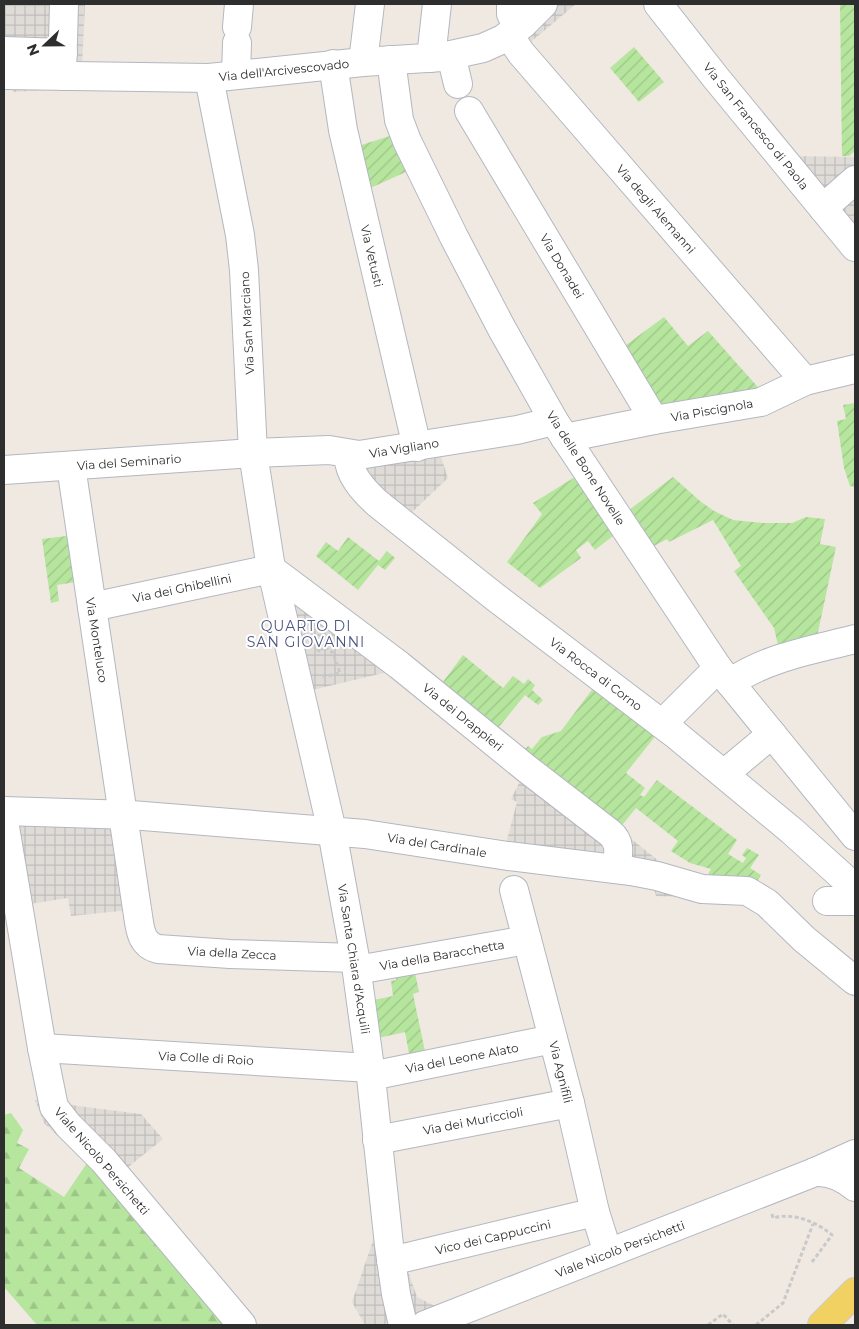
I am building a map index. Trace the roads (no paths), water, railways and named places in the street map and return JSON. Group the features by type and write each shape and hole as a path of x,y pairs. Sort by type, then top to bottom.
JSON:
{"main road":[{"path":"827,1324 855,1292"}],"street":[{"path":"63,65 64,4"},
{"path":"363,62 370,4"},
{"path":"437,4 441,56 458,84"},
{"path":"510,26 543,4"},
{"name":"Via San Francesco di Paola","path":"658,4 716,78 855,247"},
{"path":"236,75 238,25"},
{"name":"Via dell'Arcivescovado","path":"63,65 209,78 333,64 441,56 483,48 510,26"},
{"name":"Via degli Alemanni","path":"510,26 527,60 804,381"},
{"path":"4,51 63,65"},
{"name":"Via delle Bone Novelle","path":"391,60 399,120 407,142 502,329 559,430 724,676 855,836"},
{"name":"Via Vetusti","path":"333,64 344,130 417,447"},
{"path":"4,75 63,65"},
{"name":"Via San Marciano","path":"209,78 237,216 242,251 253,453 271,569 300,694"},
{"name":"Via Donadei","path":"469,112 654,420"},
{"path":"823,208 855,180"},
{"name":"Via Piscignola","path":"559,430 654,420 761,402 804,381 855,369"},
{"name":"Via Vigliano","path":"253,453 329,450 359,455 516,430 559,430"},
{"name":"Via del Seminario","path":"4,470 253,453"},
{"name":"Via Rocca di Corno","path":"349,454 350,468 377,503 495,598 662,724 724,774 855,888"},
{"name":"Via Monteluco","path":"71,466 137,909"},
{"name":"Via dei Ghibellini","path":"92,607 271,569"},
{"name":"Via dei Drappieri","path":"271,569 399,665 527,769 614,836 619,849 616,869"},
{"path":"662,724 724,676 748,672 775,660 855,639"},
{"name":"Via Santa Chiara d'Acquili","path":"300,694 332,831 356,964 371,1072 391,1261 398,1307 403,1325"},
{"path":"724,774 772,734"},
{"name":"Via del Cardinale","path":"4,811 124,815 332,831 650,874 702,889 747,891 766,903 804,939 855,981"},
{"name":"Viale Nicolò Persichetti","path":"4,821 42,1048 54,1107 59,1115 104,1161 242,1325"},
{"name":"Via Agnifili","path":"514,890 570,1103 595,1212 608,1253"},
{"path":"827,901 855,900"},
{"name":"Via della Zecca","path":"137,909 144,940 149,946 158,949 356,964"},
{"name":"Via della Baracchetta","path":"356,964 527,940"},
{"name":"Via del Leone Alato","path":"371,1072 553,1039"},
{"name":"Via Colle di Roio","path":"42,1048 371,1072"},
{"name":"Via dei Muriccioli","path":"377,1140 570,1103"},
{"name":"Viale Nicolò Persichetti","path":"425,1325 815,1172 855,1154"},
{"path":"815,1172 831,1173 840,1176 855,1187"},
{"name":"Vico dei Cappuccini","path":"391,1261 595,1212"}],"district":[{"name":"QUARTO DI SAN GIOVANNI","path":"306,634"}]}
